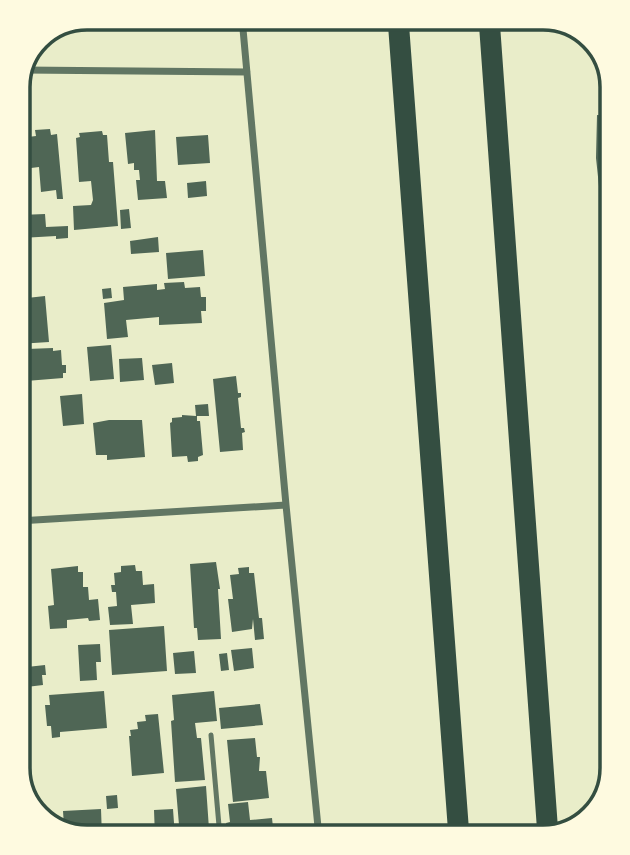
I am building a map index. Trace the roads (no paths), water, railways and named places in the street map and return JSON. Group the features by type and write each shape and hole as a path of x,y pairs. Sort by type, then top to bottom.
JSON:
{"highway":[{"path":"399,30 458,825"},
{"path":"490,30 547,824"}],"street":[{"path":"243,30 318,825"},
{"path":"33,70 247,72"},
{"path":"30,520 286,505"}],"lane":[{"path":"211,735 219,825"}]}
